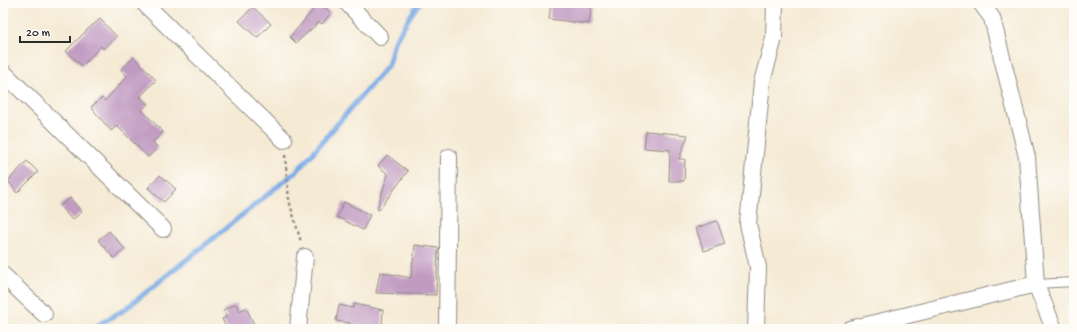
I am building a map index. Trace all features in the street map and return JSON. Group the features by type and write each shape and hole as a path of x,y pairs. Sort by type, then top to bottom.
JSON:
{"street":[{"path":"144,3 284,140"},
{"path":"347,3 380,37"},
{"path":"756,329 758,268 748,224 762,82 774,38 775,3"},
{"path":"981,3 992,18 1027,157 1036,284 1054,329"},
{"path":"3,72 163,229"},
{"path":"447,329 449,157"},
{"path":"298,329 305,257"},
{"path":"3,275 44,314"},
{"path":"850,329 1036,284"}],"lane":[{"path":"1036,284 1074,282"}],"path":[{"path":"284,140 289,200 305,257"}],"building":[{"path":"319,3 331,13 322,24 319,22 296,43 290,37"},
{"path":"551,3 592,3 589,24 549,19"},
{"path":"253,7 271,24 257,38 239,21"},
{"path":"100,19 117,37 103,49 101,46 82,66 66,51"},
{"path":"134,57 156,80 140,97 148,104 142,110 163,132 153,142 158,148 148,157 117,126 111,131 91,107 102,98 105,101 127,76 121,70"},
{"path":"646,131 688,135 679,159 685,159 684,181 669,181 670,150 644,148"},
{"path":"387,155 408,171 379,210 377,209 388,174 378,166"},
{"path":"27,161 38,172 17,193 8,181"},
{"path":"160,175 176,189 164,202 148,188"},
{"path":"70,198 82,212 72,220 60,206"},
{"path":"344,202 370,215 363,230 337,217"},
{"path":"717,221 725,244 704,251 696,228"},
{"path":"109,231 125,249 114,258 98,240"},
{"path":"415,245 438,248 436,295 376,293 380,272 411,278"},
{"path":"236,304 239,311 246,308 254,324 243,329 227,329 222,319 227,317 223,310"},
{"path":"354,304 383,310 382,329 349,329 350,323 336,321 339,305 353,308"}],"waterway":[{"path":"91,329 124,310 298,170 388,65 394,42 420,3"}]}
